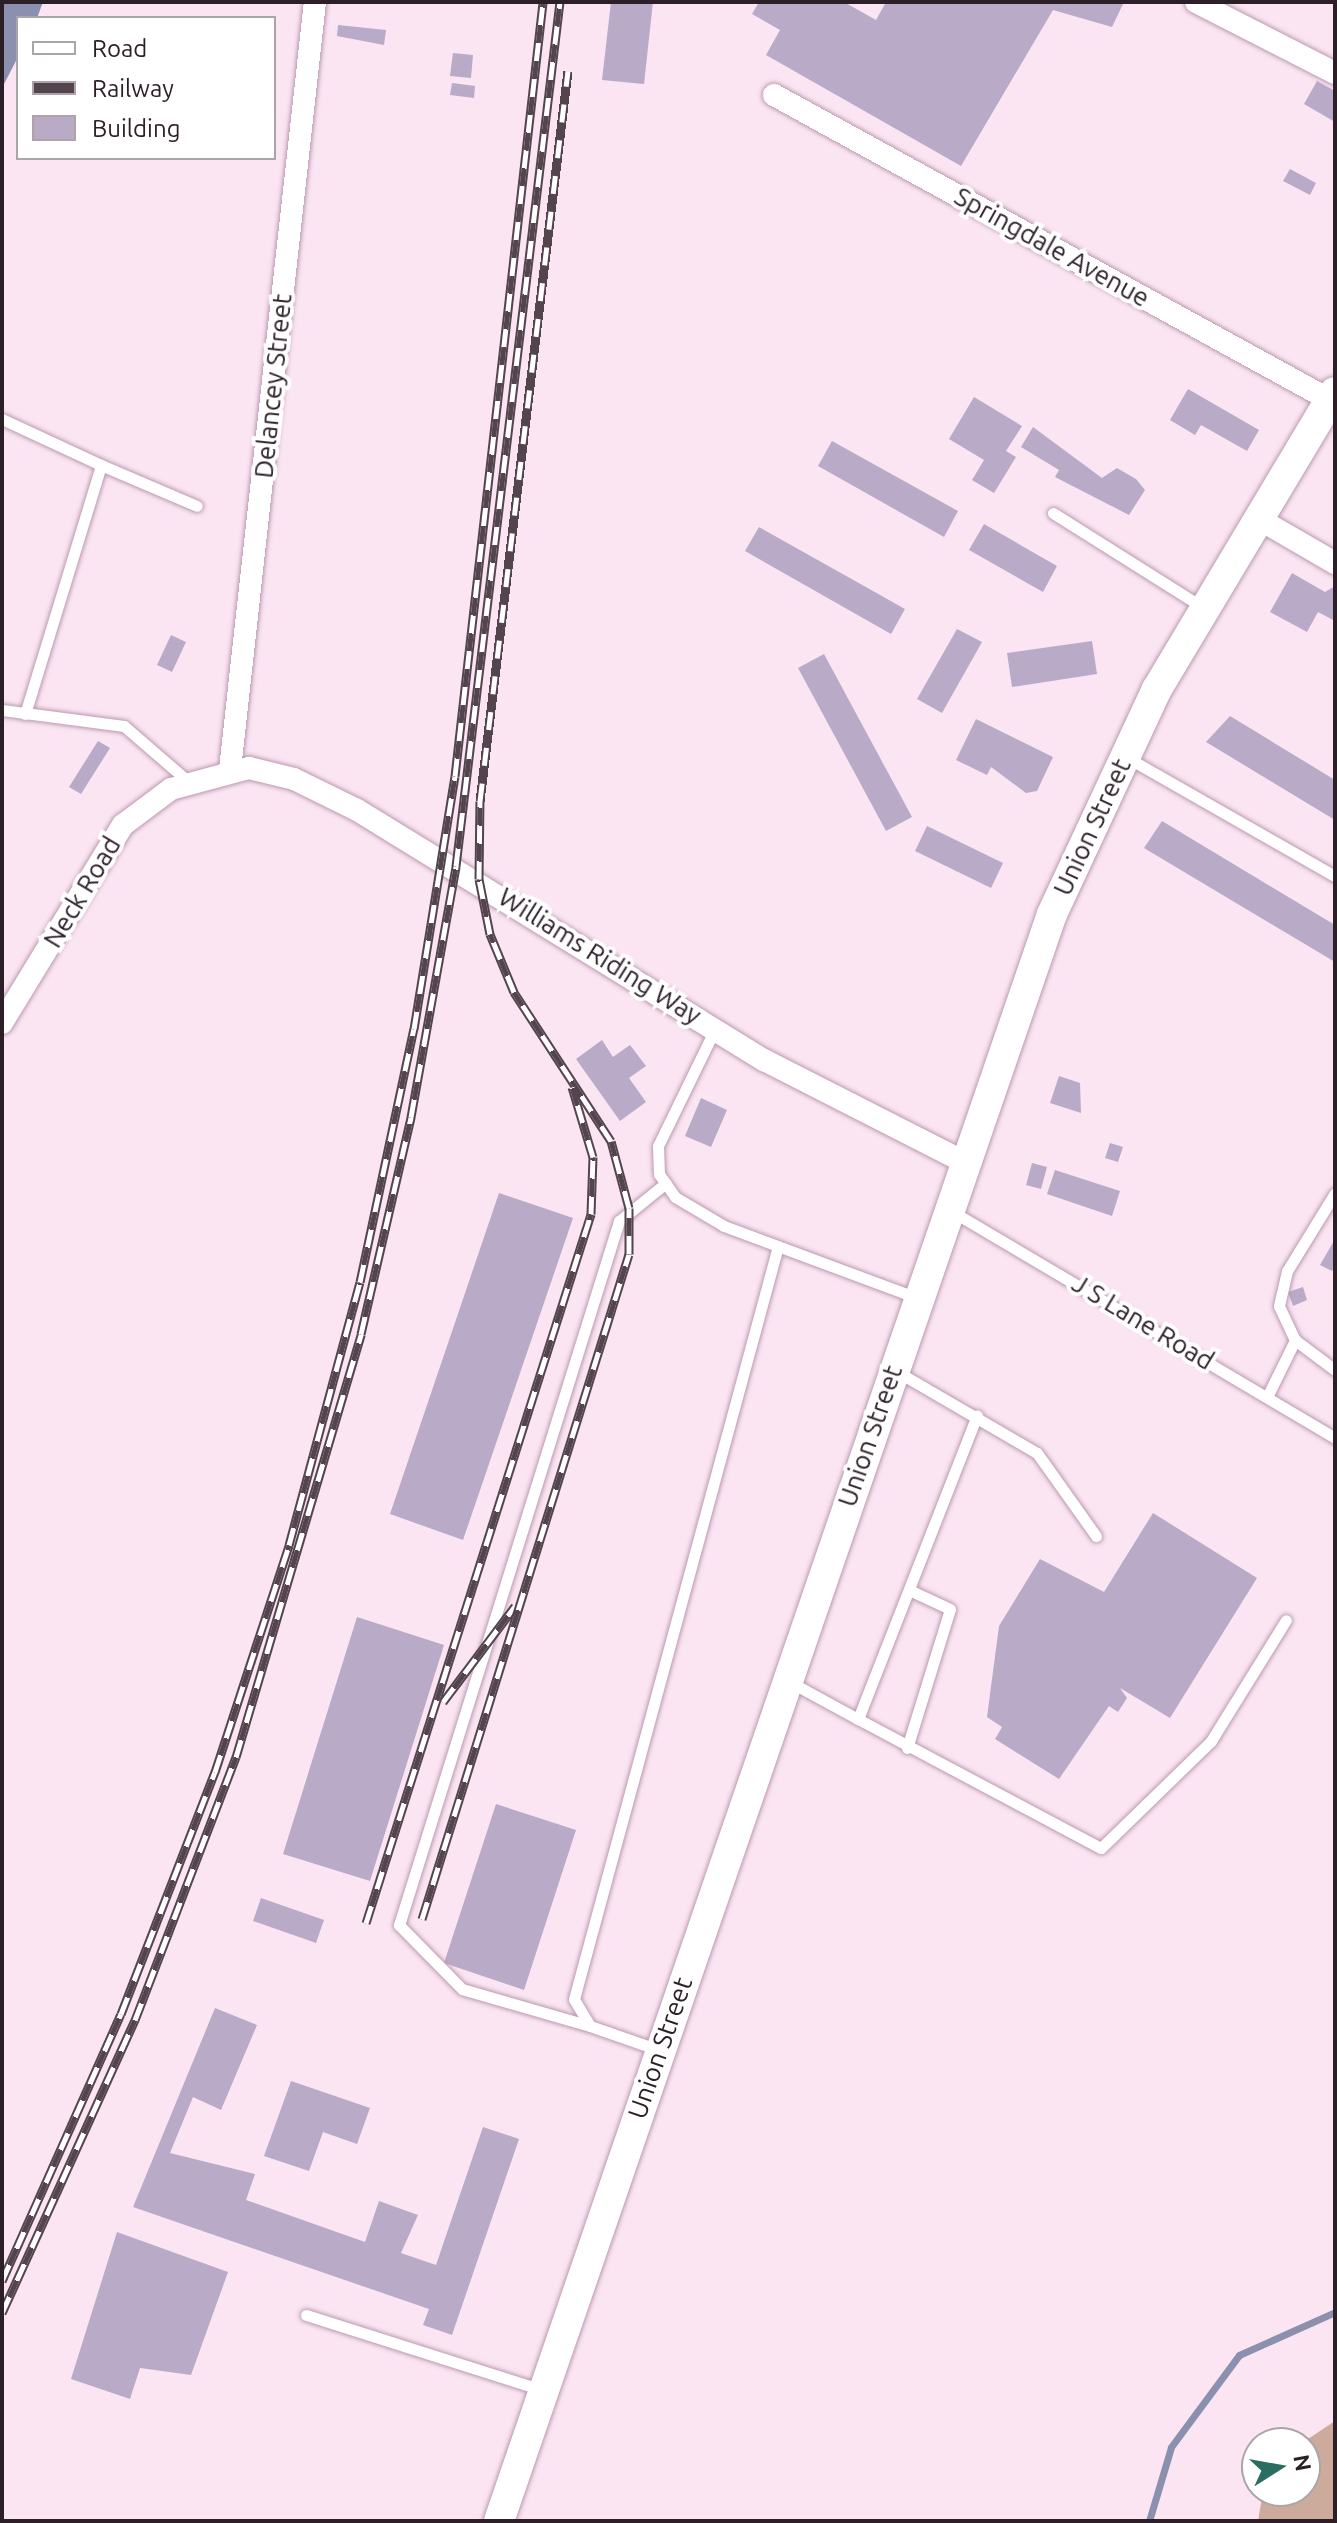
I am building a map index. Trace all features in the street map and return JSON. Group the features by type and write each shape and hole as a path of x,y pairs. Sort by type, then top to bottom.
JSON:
{"main road":[{"name":"Union Street","path":"499,2521 784,1678 1052,914 1125,757 1204,608 1332,396"}],"street":[{"name":"Delancey Street","path":"230,769 315,2"},
{"path":"1196,2 1335,73"},
{"name":"Springdale Avenue","path":"774,95 1332,396"},
{"path":"1259,519 1335,563"},
{"name":"Neck Road","path":"2,1023 123,825 190,783 230,769"},
{"name":"Williams Riding Way","path":"230,769 294,779 357,810 715,1029 964,1162"}],"lane":[{"path":"2,419 197,506"},
{"path":"25,714 101,465"},
{"path":"1053,513 1204,608"},
{"path":"2,710 124,726 190,783"},
{"path":"1125,757 1335,876"},
{"path":"715,1029 658,1146 666,1183 724,1226 918,1298"},
{"path":"659,2050 590,2026 462,1989 399,1925 619,1221 666,1183"},
{"path":"1335,1193 1280,1290 1295,1340 1335,1370"},
{"name":"J S Lane Road","path":"949,1210 1335,1438"},
{"path":"590,2026 574,1999 778,1246"},
{"path":"1267,1397 1295,1340"},
{"path":"892,1369 1037,1453 1096,1536"},
{"path":"858,1719 977,1416"},
{"path":"907,1748 950,1609 909,1590"},
{"path":"784,1678 907,1748 1101,1848 1211,1741 1286,1620"},
{"path":"306,2315 543,2390"}],"shaded area":[{"path":"1335,2421 1335,2521 1258,2521 1260,2507 1321,2507 1321,2430"}],"water":[{"path":"2,2 43,2 38,16 16,16 16,61 2,88"}],"building":[{"path":"611,2 653,2 644,84 602,80"},
{"path":"759,2 844,2 876,20 886,2 1124,2 1112,27 1053,10 961,166 766,55 780,30 752,14"},
{"path":"338,25 386,30 384,45 337,36"},
{"path":"453,53 473,55 471,78 450,76"},
{"path":"1317,81 1335,91 1335,122 1304,104"},
{"path":"452,83 475,86 474,98 450,95"},
{"path":"1290,169 1316,183 1310,195 1283,181"},
{"path":"1188,389 1259,430 1247,451 1201,425 1195,435 1170,420"},
{"path":"974,397 1022,426 1006,451 1016,457 994,493 972,480 984,460 949,439"},
{"path":"1033,427 1102,478 1117,468 1136,479 1145,490 1129,515 1055,477 1059,470 1021,447"},
{"path":"832,441 958,511 944,537 818,466"},
{"path":"984,524 1057,566 1043,592 969,550"},
{"path":"759,527 905,609 891,634 745,551"},
{"path":"1292,573 1325,592 1335,586 1335,621 1318,612 1307,632 1270,612"},
{"path":"957,629 982,642 942,713 917,699"},
{"path":"171,635 186,642 172,672 157,665"},
{"path":"1092,641 1097,674 1012,687 1007,653"},
{"path":"824,654 912,817 886,831 798,668"},
{"path":"1230,716 1335,780 1335,820 1206,742"},
{"path":"976,719 1053,757 1037,791 1026,793 991,767 987,775 956,760"},
{"path":"98,741 110,748 81,794 69,787"},
{"path":"1162,821 1335,925 1335,962 1144,848"},
{"path":"927,826 1003,863 991,888 915,851"},
{"path":"602,1040 613,1057 630,1045 646,1066 629,1078 646,1102 620,1121 576,1059"},
{"path":"1059,1076 1080,1083 1081,1113 1050,1103"},
{"path":"701,1098 727,1110 711,1147 685,1136"},
{"path":"1110,1143 1123,1147 1118,1162 1105,1158"},
{"path":"1032,1163 1047,1167 1041,1189 1026,1185"},
{"path":"1055,1170 1120,1191 1112,1216 1047,1194"},
{"path":"499,1193 573,1218 463,1540 390,1514"},
{"path":"1335,1239 1335,1266 1332,1271 1320,1265"},
{"path":"1303,1287 1307,1300 1293,1306 1288,1292"},
{"path":"1153,1513 1257,1578 1170,1718 1120,1688 1127,1698 1118,1712 1109,1706 1059,1779 995,1739 1002,1727 987,1717 999,1626 1040,1559 1104,1592"},
{"path":"357,1617 444,1645 370,1881 283,1854"},
{"path":"496,1804 576,1830 524,1990 444,1963"},
{"path":"261,1898 324,1920 316,1943 253,1921"},
{"path":"215,2008 257,2025 221,2110 193,2097 170,2153 255,2174 246,2200 365,2242 379,2201 418,2215 401,2253 436,2265 483,2127 519,2139 452,2335 423,2325 429,2309 133,2207"},
{"path":"291,2081 370,2108 357,2144 323,2132 309,2171 264,2156"},
{"path":"117,2232 228,2272 191,2375 140,2368 130,2399 71,2379"}],"waterway":[{"path":"1149,2521 1171,2447 1239,2355 1335,2312"}],"railway":[{"path":"2,2281 121,2014 215,1772 289,1545 360,1282 414,1029 455,776 543,2"},
{"path":"2,2313 135,2020 236,1757 361,1334 411,1117 456,866 560,2"},
{"path":"422,1919 629,1254 629,1208 611,1141 514,992 490,934 479,879 480,801 568,71"},
{"path":"366,1923 591,1214 593,1157 572,1087"},
{"path":"443,1702 515,1606"}]}
